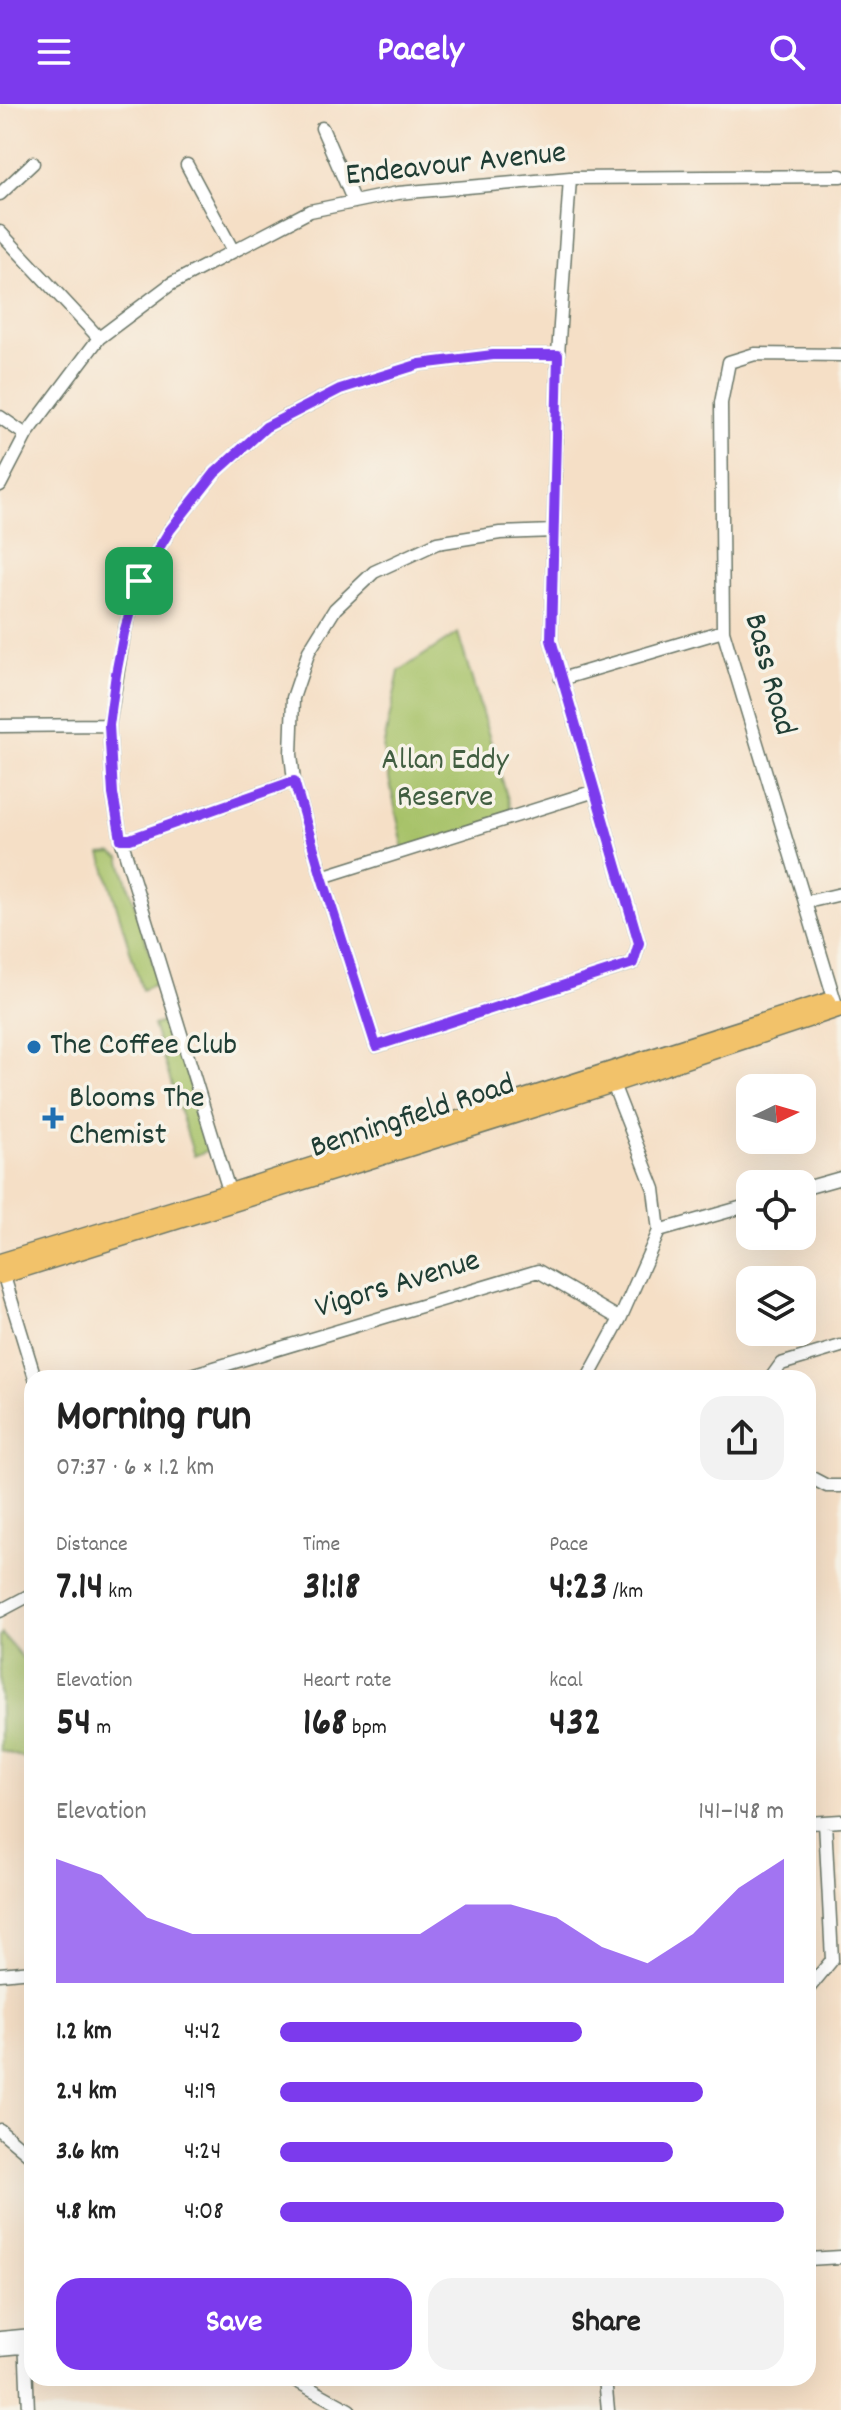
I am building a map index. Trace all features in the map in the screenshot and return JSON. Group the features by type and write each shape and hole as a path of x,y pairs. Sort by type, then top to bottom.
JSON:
{"main road":[{"name":"Benningfield Road","path":"1,1269 611,1078 838,1003"}],"street":[{"path":"322,128 354,202"},
{"path":"0,194 33,163"},
{"path":"187,165 233,251"},
{"name":"Endeavour Avenue","path":"0,485 26,435 99,338 171,284 310,211 398,193 570,178 841,176"},
{"path":"554,531 500,533 437,543 374,572 335,609 309,651 293,698 291,754 294,781 376,1046 633,963 639,943 551,640 554,531 558,355 570,178"},
{"path":"0,232 99,338"},
{"name":"Bass Road","path":"838,1003 723,631 721,403 729,362 755,354 841,355"},
{"path":"232,1198 121,839 113,794 109,725 124,633 139,581 170,530 215,473 266,427 340,389 420,364 493,355 558,355"},
{"path":"0,417 26,435"},
{"path":"561,679 723,631"},
{"path":"0,726 109,725"},
{"path":"121,839 130,839 294,781"},
{"path":"322,877 595,791"},
{"path":"807,902 841,894"},
{"path":"592,1370 620,1319 659,1231 654,1189 611,1078"},
{"path":"816,1185 841,1178"},
{"path":"659,1231 736,1209"},
{"path":"1,1269 6,1303 32,1370"},
{"name":"Vigors Avenue","path":"208,1370 538,1271 620,1319"},
{"path":"777,1370 781,1364 841,1346"},
{"path":"816,1480 827,1486 841,1486"},
{"path":"0,1611 24,1598"},
{"path":"816,1823 841,1821"},
{"path":"816,1979 832,1960 825,1822"},
{"path":"0,1974 24,1972"},
{"path":"4,2139 24,2152"},
{"path":"816,2259 841,2257"},
{"path":"0,2338 24,2340"},
{"path":"0,2349 24,2342"},
{"path":"28,2386 28,2410"},
{"path":"306,2386 349,2410"},
{"path":"606,2386 608,2410"}],"green space":[{"name":"Allan Eddy Reserve","path":"458,633 513,816 404,851 383,749 399,671"},
{"path":"112,853 120,858 157,976 155,984 142,990 101,854"},
{"path":"170,1020 209,1145 209,1150 194,1156 153,1025"},
{"path":"2,1634 24,1660 24,1758 0,1750"}],"place":[{"name":"The Coffee Club","path":"34,1047"},
{"name":"Blooms The Chemist","path":"53,1118"}],"route":[{"path":"493,355 558,355 551,640 639,943 633,963 376,1046 294,781 130,839 121,839 113,794 109,725 124,633 139,581 170,530 215,473 266,427 340,389 420,364 493,355"}]}
